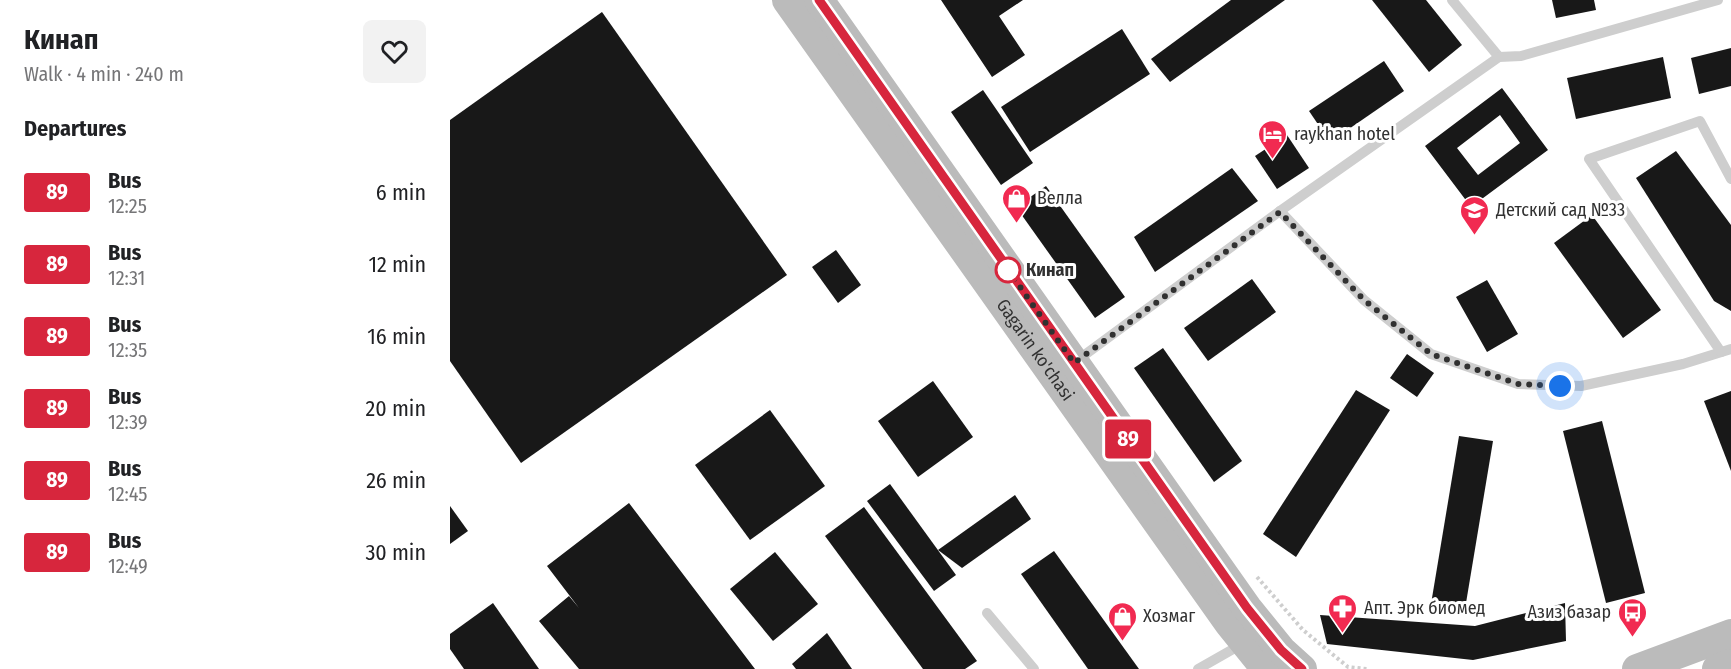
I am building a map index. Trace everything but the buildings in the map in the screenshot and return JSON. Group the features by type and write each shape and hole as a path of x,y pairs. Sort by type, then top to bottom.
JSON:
{"main road":[{"name":"Gagarin ko'chasi","path":"787,0 1266,669"},
{"name":"Gagarin ko'chasi","path":"819,0 1247,608 1281,650 1302,669"},
{"path":"1637,669 1731,634"},
{"path":"1718,669 1731,664"}],"lane":[{"path":"1452,0 1499,57"},
{"path":"1074,363 1280,212 1499,57 1521,56 1718,0"},
{"path":"1280,212 1364,300 1431,354 1518,384 1581,386 1683,364 1726,351 1589,159 1700,121 1731,179"},
{"path":"987,613 1034,669"},
{"path":"1198,669 1245,642"}],"bus line":[{"name":"89","path":"819,0 1247,608 1281,650 1302,669"}],"place":[{"name":"raykhan hotel","path":"1273,160"},
{"name":"Велла","path":"1016,224"},
{"name":"Детский сад №33","path":"1475,236"},
{"name":"Кинап","path":"1008,270"},
{"name":"Апт. Эрк биомед","path":"1343,634"},
{"name":"Азиз базар","path":"1632,638"},
{"name":"Хозмаг","path":"1122,642"}],"route":[{"path":"1008,270 1074,363 1280,212 1364,300 1431,354 1518,384 1560,386"}]}
